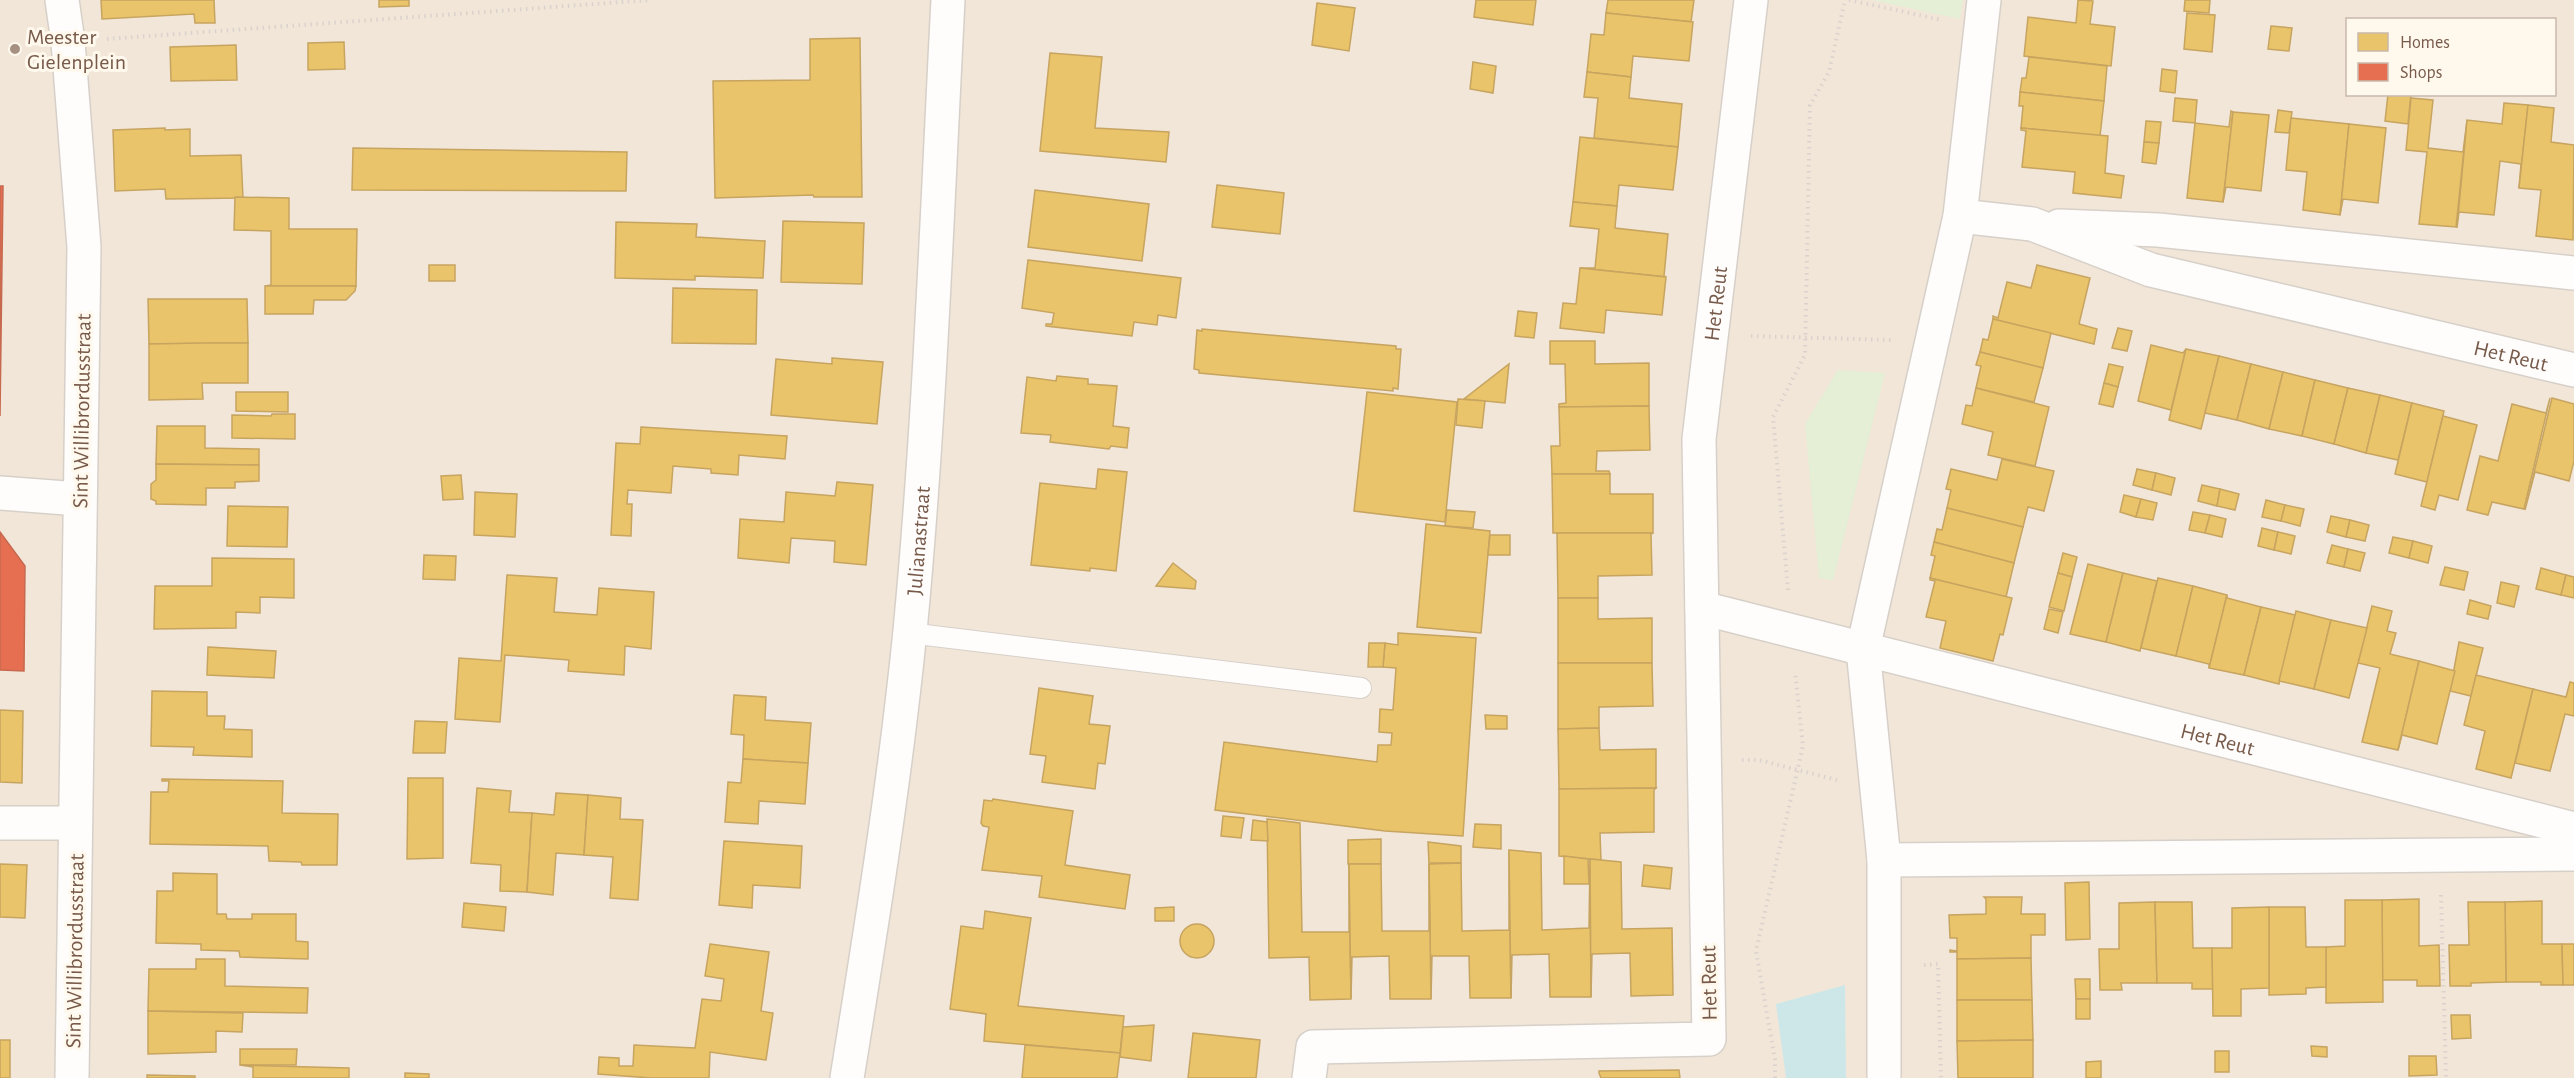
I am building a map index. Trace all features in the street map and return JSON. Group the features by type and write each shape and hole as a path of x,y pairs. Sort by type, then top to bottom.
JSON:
{"street":[{"name":"Sint Willibrordusstraat","path":"62,0 68,42 84,247 72,1078"},
{"name":"Julianastraat","path":"847,1078 881,866 909,633 925,452 948,0"},
{"name":"Het Reut","path":"1309,1078 1313,1047 1709,1039 1699,439 1751,0"},
{"path":"1884,1078 1884,860 1863,649 1960,216 1982,14"},
{"name":"Het Reut","path":"1960,216 2032,225 2158,230 2574,273"},
{"name":"Het Reut","path":"2032,225 2151,270 2574,370"},
{"path":"0,493 79,499"},
{"name":"Het Reut","path":"1702,608 2574,829"},
{"name":"Sint Willibrordusstraat","path":"0,823 75,823"},
{"path":"1884,860 2574,855"}],"lane":[{"path":"909,633 1361,688"}],"path":[{"path":"68,42 650,0"},
{"path":"1775,1078 1775,1060 1756,951 1803,746 1773,417 1806,355 1810,105 1829,72 1847,0 1982,14"},
{"path":"1710,335 1933,341"},
{"path":"1704,758 1759,760 1854,784 1876,782"},
{"path":"2440,855 2446,1078"},
{"path":"1884,966 1938,964 1941,1078"}],"shaded area":[{"path":"0,0 2574,0 2574,1078 0,1078"}],"green space":[{"path":"1872,0 1963,0 1960,19"},
{"path":"1838,370 1885,373 1833,580 1819,578 1805,424"}],"water":[{"path":"1845,985 1846,1078 1786,1078 1776,1004"}],"building: Homes":[{"path":"101,0 214,0 215,23 195,23 194,14 102,19"},
{"path":"379,0 409,0 409,6 379,7"},
{"path":"1476,0 1536,0 1533,25 1474,17"},
{"path":"1608,0 1694,0 1691,22 1606,13"},
{"path":"2078,0 2093,1 2090,24 2115,27 2111,66 2024,56 2028,17 2076,23"},
{"path":"2185,0 2210,0 2209,13 2184,11"},
{"path":"1317,3 1355,8 1349,51 1312,45"},
{"path":"1606,13 1693,22 1689,61 1633,56 1631,77 1587,72 1591,34 1604,35"},
{"path":"2187,13 2215,15 2212,52 2184,49"},
{"path":"2271,26 2292,28 2289,51 2268,49"},
{"path":"860,38 862,197 814,197 813,195 715,198 713,81 810,80 810,39"},
{"path":"344,42 345,69 308,70 308,43"},
{"path":"236,45 237,80 171,81 170,47"},
{"path":"1050,53 1102,57 1095,128 1169,132 1166,162 1040,151"},
{"path":"2029,57 2107,66 2104,101 2020,92 2022,78 2026,78"},
{"path":"1473,62 1496,66 1493,93 1470,89"},
{"path":"2162,69 2177,71 2175,93 2160,91"},
{"path":"1587,72 1631,77 1629,98 1682,104 1678,147 1594,138 1598,98 1584,97"},
{"path":"2020,92 2104,101 2100,136 2021,128 2023,106 2019,106"},
{"path":"2388,96 2411,96 2408,124 2385,121"},
{"path":"2175,98 2197,100 2195,123 2173,121"},
{"path":"2411,98 2433,100 2428,148 2463,152 2467,120 2456,227 2419,224 2427,152 2406,150"},
{"path":"2504,103 2528,105 2519,188 2521,164 2500,161 2494,215 2459,212 2457,228 2467,120 2502,124"},
{"path":"2528,105 2554,108 2551,142 2574,145 2573,240 2536,236 2541,190 2519,188"},
{"path":"2278,110 2292,112 2289,133 2275,132"},
{"path":"2231,111 2233,112 2223,202 2187,198 2195,123 2229,127"},
{"path":"2233,112 2269,115 2261,191 2226,187 2223,202"},
{"path":"2291,118 2349,124 2340,215 2303,210 2307,172 2286,170"},
{"path":"2146,121 2161,122 2159,143 2144,142"},
{"path":"2349,124 2386,128 2378,203 2343,199 2340,215"},
{"path":"165,128 165,130 190,129 190,156 241,155 243,198 166,199 165,189 115,191 113,130"},
{"path":"2021,128 2108,136 2105,173 2124,176 2121,198 2073,193 2075,172 2022,167 2026,131"},
{"path":"1580,137 1678,147 1673,190 1619,185 1617,206 1573,202"},
{"path":"2144,142 2159,143 2156,164 2142,162"},
{"path":"353,148 627,152 626,191 352,190"},
{"path":"1217,185 1284,193 1280,234 1212,227"},
{"path":"1035,190 1149,204 1142,261 1028,247"},
{"path":"235,197 289,198 289,229 357,229 356,286 265,286 271,285 271,231 234,230"},
{"path":"1573,202 1617,206 1615,228 1668,234 1664,276 1666,277 1580,268 1595,268 1599,229 1570,226"},
{"path":"783,221 864,223 862,284 781,282"},
{"path":"616,222 697,224 696,237 765,241 763,278 695,276 695,280 615,278"},
{"path":"1028,260 1181,278 1176,318 1158,315 1157,325 1134,322 1132,336 1046,326 1046,324 1052,324 1054,313 1022,308"},
{"path":"429,265 455,265 455,281 429,281"},
{"path":"2037,265 2090,278 2079,324 2097,329 2094,344 1993,319 1993,316 1998,318 2007,282 2031,288"},
{"path":"1580,268 1666,277 1662,315 1606,310 1604,333 1560,328 1563,303 1576,304"},
{"path":"265,286 356,286 355,291 346,300 314,300 313,314 265,314"},
{"path":"673,288 757,290 756,344 672,343"},
{"path":"148,299 247,299 248,343 149,344"},
{"path":"1518,311 1537,313 1534,338 1515,336"},
{"path":"1993,319 2051,333 2043,368 1980,352 1983,339 1988,340"},
{"path":"2118,328 2132,331 2127,351 2112,348"},
{"path":"1202,329 1396,346 1396,349 1401,349 1398,389 1393,388 1393,391 1199,373 1199,370 1194,369 1197,330 1202,331"},
{"path":"1550,341 1595,341 1595,364 1649,363 1649,406 1559,407 1559,404 1566,403 1565,364 1550,364"},
{"path":"248,343 248,383 202,383 203,399 149,400 149,344"},
{"path":"2151,345 2183,353 2186,349 2171,410 2138,401"},
{"path":"2186,349 2219,356 2201,429 2169,420"},
{"path":"1980,352 2043,368 2034,402 1976,388 1981,366 1976,365"},
{"path":"2219,356 2251,364 2237,420 2205,413"},
{"path":"832,358 883,362 877,424 771,415 776,359 832,364"},
{"path":"1509,364 1505,403 1464,399"},
{"path":"2109,364 2123,367 2118,387 2104,383"},
{"path":"2251,364 2283,372 2269,429 2237,420"},
{"path":"2283,372 2315,380 2302,436 2269,429"},
{"path":"1057,376 1088,379 1088,384 1117,386 1113,426 1129,428 1127,448 1111,446 1109,449 1050,442 1051,435 1021,433 1027,377 1056,381"},
{"path":"2315,380 2348,388 2334,444 2302,436"},
{"path":"2104,383 2118,387 2113,407 2099,404"},
{"path":"1976,388 2049,407 2035,466 1988,455 1993,432 1962,424 1966,405 1972,406"},
{"path":"2348,388 2380,395 2366,453 2334,444"},
{"path":"236,392 288,392 288,412 236,411"},
{"path":"1367,392 1457,402 1445,522 1354,511"},
{"path":"2380,395 2412,403 2398,460 2366,453"},
{"path":"2550,398 2524,509 2492,502 2488,515 2467,510 2480,456 2498,461 2512,404 2546,413"},
{"path":"2552,398 2574,404 2574,461 2569,481 2535,472 2525,510"},
{"path":"1458,399 1485,401 1482,428 1456,425"},
{"path":"2412,403 2444,411 2427,482 2395,474"},
{"path":"1649,406 1650,450 1597,451 1596,471 1609,471 1610,474 1552,474 1551,446 1560,446 1559,407"},
{"path":"272,414 295,414 295,439 232,438 232,415 271,416"},
{"path":"2443,416 2477,425 2458,500 2439,495 2435,510 2421,506"},
{"path":"157,426 205,426 205,448 259,449 259,465 156,464"},
{"path":"641,427 787,436 785,459 739,455 738,475 711,473 711,469 673,466 671,493 628,490 627,504 632,504 631,536 611,535 616,443 640,444"},
{"path":"2002,459 2054,471 2044,511 2028,507 2023,527 1947,508 1951,490 1946,489 1951,469 1997,480"},
{"path":"156,464 259,465 259,481 235,482 235,488 206,488 206,505 156,504 156,501 151,499 151,484 156,480"},
{"path":"1098,469 1127,472 1116,571 1090,568 1090,571 1031,565 1040,483 1096,489"},
{"path":"2137,469 2156,473 2152,490 2133,485"},
{"path":"2156,473 2175,478 2171,495 2152,490"},
{"path":"1552,474 1610,474 1610,494 1653,494 1653,533 1553,533"},
{"path":"461,475 463,499 443,500 441,476"},
{"path":"837,482 873,485 866,565 834,562 835,541 791,538 789,563 738,558 740,519 784,522 786,492 835,496"},
{"path":"2202,485 2220,489 2217,506 2198,501"},
{"path":"2220,489 2239,494 2235,510 2217,506"},
{"path":"475,492 517,494 515,537 474,535"},
{"path":"2124,495 2141,499 2136,517 2120,512"},
{"path":"2141,499 2157,503 2153,520 2136,517"},
{"path":"2266,500 2285,505 2281,521 2262,517"},
{"path":"2285,505 2304,509 2300,526 2281,521"},
{"path":"228,506 288,507 287,547 227,546"},
{"path":"1947,508 2023,527 2014,563 1934,542 1937,529 1942,530"},
{"path":"1447,510 1475,512 1473,528 1445,526"},
{"path":"2193,512 2210,515 2205,533 2189,530"},
{"path":"2210,515 2226,519 2222,537 2205,533"},
{"path":"2331,516 2350,520 2346,537 2327,532"},
{"path":"2350,520 2369,525 2365,541 2346,537"},
{"path":"1426,524 1490,531 1481,633 1417,627"},
{"path":"2262,528 2278,532 2274,550 2258,546"},
{"path":"2278,532 2295,536 2291,554 2274,550"},
{"path":"1557,533 1653,533 1651,534 1652,575 1598,576 1598,598 1558,598"},
{"path":"1490,535 1510,535 1510,555 1488,555"},
{"path":"2393,537 2413,541 2409,558 2389,553"},
{"path":"2413,541 2432,546 2428,563 2409,558"},
{"path":"1934,542 2014,563 2006,597 1930,578 1935,556 1931,555"},
{"path":"2332,545 2348,549 2344,567 2327,563"},
{"path":"2348,549 2365,553 2360,571 2344,567"},
{"path":"2063,553 2077,557 2072,577 2058,573"},
{"path":"424,555 456,556 455,580 423,579"},
{"path":"212,558 294,559 294,598 260,597 260,613 236,612 236,628 154,629 155,586 212,586"},
{"path":"1173,563 1196,581 1195,589 1156,586"},
{"path":"2088,564 2123,573 2106,642 2070,634"},
{"path":"2445,567 2468,572 2464,590 2440,585"},
{"path":"2541,568 2566,575 2561,595 2536,589"},
{"path":"2058,573 2072,577 2064,611 2049,607"},
{"path":"2123,573 2157,581 2140,651 2106,642"},
{"path":"507,575 557,578 554,612 597,615 599,588 654,592 651,649 625,646 624,675 568,671 569,660 505,655 500,722 455,719 459,658 501,661"},
{"path":"2566,575 2574,577 2574,598 2561,595"},
{"path":"1930,578 2012,598 2003,635 2000,634 1993,661 1940,648 1946,621 1926,617 1935,581"},
{"path":"2158,578 2193,586 2176,656 2141,648"},
{"path":"2501,582 2519,586 2514,607 2497,603"},
{"path":"2193,586 2227,595 2209,668 2209,664 2176,656"},
{"path":"2227,595 2227,598 2261,607 2244,675 2209,668"},
{"path":"1558,598 1598,598 1598,619 1652,618 1652,663 1558,663"},
{"path":"2470,600 2491,606 2488,619 2467,614"},
{"path":"2372,606 2392,611 2387,631 2396,633 2390,654 2419,661 2398,750 2362,742 2380,668 2358,663"},
{"path":"2261,607 2295,615 2279,684 2244,675"},
{"path":"2049,609 2063,612 2058,633 2044,629"},
{"path":"2296,611 2331,620 2314,689 2279,681"},
{"path":"2331,620 2367,628 2349,698 2314,689"},
{"path":"1398,633 1476,638 1463,836 1385,831 1215,810 1224,742 1377,762 1378,745 1391,745 1392,733 1379,732 1380,709 1393,710 1396,668 1383,667 1385,643 1398,645"},
{"path":"2459,642 2483,648 2471,696 2450,691"},
{"path":"1369,643 1385,643 1383,667 1368,667"},
{"path":"208,647 276,651 274,678 207,675"},
{"path":"2419,661 2455,671 2437,744 2402,735 2398,750"},
{"path":"1558,663 1652,663 1653,706 1599,707 1599,728 1558,729"},
{"path":"2476,675 2533,689 2511,778 2476,769 2485,731 2464,725"},
{"path":"2570,682 2574,683 2574,716 2565,714 2550,771 2515,763 2533,689 2566,697"},
{"path":"1039,688 1093,696 1089,724 1110,726 1105,764 1098,763 1095,789 1042,782 1046,756 1030,754"},
{"path":"152,691 207,692 207,716 225,716 224,729 252,730 252,757 193,755 194,747 151,746"},
{"path":"734,695 766,697 765,720 811,723 808,763 743,759 744,735 731,734"},
{"path":"0,710 23,711 22,783 0,782"},
{"path":"1485,715 1507,716 1507,729 1486,729"},
{"path":"415,721 447,722 445,753 413,753"},
{"path":"1599,728 1600,750 1656,749 1656,788 1559,789 1558,729"},
{"path":"743,759 808,763 805,804 759,801 758,824 725,822 728,782 741,783"},
{"path":"408,778 443,778 443,858 407,859"},
{"path":"162,779 283,781 282,813 338,814 337,865 302,865 301,862 269,861 268,846 150,844 151,792 168,792 169,781 162,781"},
{"path":"477,788 511,791 509,812 532,813 527,892 500,891 501,865 471,863"},
{"path":"1656,788 1654,790 1654,832 1600,833 1601,860 1559,856 1559,789"},
{"path":"556,793 588,795 584,855 556,853 553,895 527,892 532,813 554,815"},
{"path":"588,795 621,798 620,819 643,820 638,900 610,898 613,857 584,855"},
{"path":"993,799 1073,811 1065,865 1130,875 1125,909 1039,897 1042,876 982,870 989,827 981,823 984,800 992,801"},
{"path":"1223,816 1244,818 1241,838 1221,836"},
{"path":"1267,819 1300,823 1302,932 1349,932 1349,864 1351,999 1310,1000 1309,957 1269,958"},
{"path":"1253,820 1267,822 1268,841 1251,840"},
{"path":"1475,824 1501,825 1501,849 1473,847"},
{"path":"1381,839 1381,864 1348,864 1348,840"},
{"path":"724,841 802,846 800,888 753,885 752,908 719,905"},
{"path":"1428,842 1461,846 1461,863 1429,863"},
{"path":"1509,850 1511,998 1470,998 1469,956 1432,956 1431,999 1429,864 1461,863 1462,931 1509,930"},
{"path":"1509,850 1541,853 1542,930 1589,928 1590,859 1591,997 1550,997 1549,954 1512,955 1511,998"},
{"path":"1564,856 1588,859 1589,884 1564,884"},
{"path":"1590,859 1621,862 1622,929 1672,928 1673,995 1631,996 1630,953 1592,954 1591,997"},
{"path":"0,864 27,865 25,918 0,917"},
{"path":"1349,864 1381,864 1382,931 1429,931 1429,864 1431,999 1390,999 1389,956 1352,957 1351,999"},
{"path":"1644,865 1672,868 1670,889 1642,886"},
{"path":"173,873 217,874 217,914 226,914 227,919 252,919 252,914 296,914 296,941 308,942 308,959 240,957 239,951 201,950 201,944 156,943 157,891 173,891"},
{"path":"2089,882 2090,939 2066,940 2065,883"},
{"path":"1984,897 2022,897 2021,914 2045,914 2045,935 2031,935 2031,958 1957,959 1957,952 1950,952 1950,950 1957,951 1957,938 1950,938 1949,915 1986,914"},
{"path":"2419,899 2419,946 2439,945 2440,986 2417,986 2417,980 2382,980 2382,900"},
{"path":"2345,900 2382,900 2383,1002 2326,1003 2326,947 2345,946"},
{"path":"2542,901 2542,944 2562,944 2563,985 2541,985 2541,982 2506,982 2505,902"},
{"path":"2155,902 2157,983 2121,983 2122,990 2100,990 2099,949 2119,949 2119,903"},
{"path":"2155,902 2192,902 2193,948 2212,948 2213,989 2192,989 2192,983 2157,983"},
{"path":"2468,902 2505,902 2506,982 2450,986 2449,945 2469,945"},
{"path":"464,903 506,907 504,931 462,927"},
{"path":"1174,907 1174,921 1155,921 1155,908"},
{"path":"2269,907 2305,907 2306,947 2326,947 2326,987 2306,988 2306,994 2269,995"},
{"path":"2269,907 2269,988 2241,989 2241,1016 2213,1016 2212,948 2232,948 2232,908"},
{"path":"985,911 1031,918 1018,1006 1124,1016 1120,1053 984,1041 986,1014 950,1009 961,926 983,929"},
{"path":"1197,924 1209,929 1214,941 1209,953 1197,958 1185,953 1180,941 1185,929"},
{"path":"710,944 769,952 761,1011 773,1013 766,1060 710,1052 709,1078 651,1078 598,1074 599,1057 619,1058 619,1066 633,1066 634,1045 695,1048 702,999 721,1001 724,979 705,976"},
{"path":"2562,944 2574,944 2574,985 2563,985"},
{"path":"2031,958 2032,1000 1957,1000 1957,959"},
{"path":"196,959 225,959 225,986 308,988 307,1013 148,1011 149,969 196,969"},
{"path":"2075,979 2090,979 2090,999 2076,999"},
{"path":"2076,999 2090,999 2090,1019 2076,1019"},
{"path":"1957,1000 2032,1000 2033,1040 1957,1041"},
{"path":"148,1011 243,1013 242,1032 216,1031 216,1052 148,1054"},
{"path":"2451,1015 2470,1015 2471,1038 2452,1039"},
{"path":"1154,1025 1151,1061 1120,1057 1123,1027"},
{"path":"1193,1033 1260,1040 1256,1078 1188,1078"},
{"path":"0,1040 10,1040 10,1078 0,1078"},
{"path":"2033,1040 2033,1078 1958,1078 1957,1041"},
{"path":"1025,1045 1120,1053 1117,1078 1022,1078"},
{"path":"2311,1046 2327,1047 2327,1057 2312,1056"},
{"path":"240,1049 297,1049 296,1065 240,1065"},
{"path":"2215,1051 2229,1051 2229,1072 2215,1072"},
{"path":"2409,1056 2436,1056 2437,1075 2409,1076"},
{"path":"2101,1061 2101,1078 2086,1078 2086,1062"},
{"path":"240,1065 349,1068 349,1078 253,1078 253,1067"},
{"path":"1679,1070 1680,1078 1601,1078 1599,1073 1599,1071"},
{"path":"405,1073 429,1074 429,1078 405,1078"},
{"path":"147,1075 195,1076 195,1078 147,1078"}],"building: Shops":[{"path":"0,186 3,186 0,416"},
{"path":"0,532 25,566 24,671 0,670"}],"place":[{"name":"Meester Gielenplein","path":"15,49"}]}
